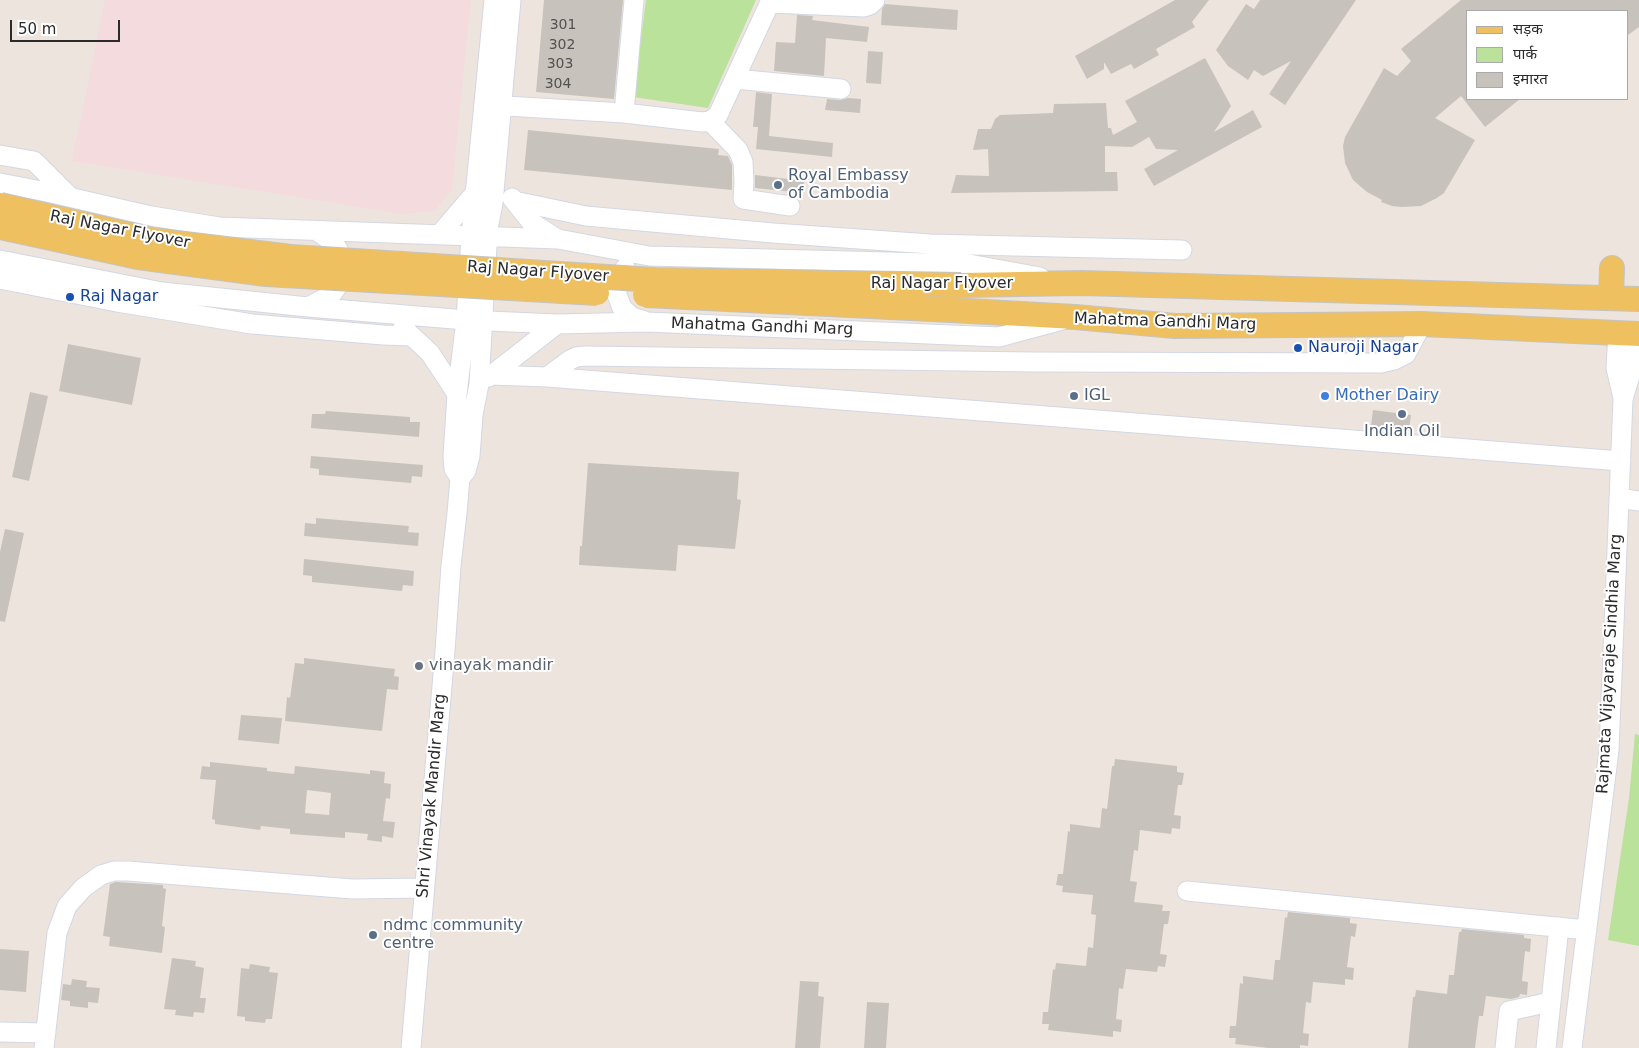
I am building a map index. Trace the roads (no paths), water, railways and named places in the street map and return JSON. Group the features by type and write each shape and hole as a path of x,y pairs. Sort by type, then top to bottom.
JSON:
{"main road":[{"name":"Raj Nagar Flyover","path":"0,205 152,240 291,257 654,280 961,285 1081,284"},
{"name":"Raj Nagar Flyover","path":"0,227 138,257 266,274 1075,317"},
{"path":"1611,298 1612,268"},
{"path":"1081,284 1639,299"},
{"name":"Mahatma Gandhi Marg","path":"1075,317 1175,326 1422,324 1631,333"}],"street":[{"path":"479,237 495,172 491,106 494,0"},
{"path":"460,478 454,469 453,456 457,394 474,320 479,237 476,192 511,0"},
{"path":"624,113 634,0"},
{"path":"491,106 624,113 702,122 710,121 718,115 770,2 864,7 870,5 875,0"},
{"path":"735,79 841,88"},
{"path":"710,121 738,150 743,162 743,199 790,206"},
{"path":"0,155 34,161 70,197"},
{"path":"495,172 514,201 531,222 558,239"},
{"path":"0,183 151,216 219,227 558,239 649,256 969,264 1081,284"},
{"path":"440,234 476,192"},
{"path":"514,201 586,216 773,233 930,244 1182,250"},
{"path":"308,307 330,295 342,278 342,266 338,249 331,241 317,231"},
{"path":"769,259 773,233"},
{"path":"646,322 632,317 622,308 617,294 617,281 624,268 635,259 649,256"},
{"name":"Mahatma Gandhi Marg","path":"0,260 162,292 308,307 474,320 557,324 646,322 999,337 1075,317"},
{"path":"0,279 117,302 252,324 411,336"},
{"path":"387,314 430,353 457,394"},
{"path":"474,320 485,380"},
{"path":"485,380 557,324"},
{"path":"547,377 570,360 585,356 1014,362 1381,363 1394,360 1406,354 1422,324"},
{"name":"Rajmata Vijayaraje Sindhia Marg","path":"1572,1048 1608,750 1623,399 1633,366 1631,333"},
{"path":"485,380 547,377 1621,461"},
{"name":"Shri Vinayak Mandir Marg","path":"410,1048 460,478 466,471 470,456 473,415 485,380"},
{"path":"1619,498 1639,501"},
{"path":"0,1032 45,1041 57,933 67,906 82,888 101,875 114,871 128,871 352,889 424,888"},
{"path":"1187,891 1586,930"},
{"path":"1546,1048 1559,927"},
{"path":"1505,1048 1509,1011 1550,1002"}],"place":[{"name":"Royal Embassy of Cambodia","path":"778,185"},
{"name":"Raj Nagar","path":"70,297"},
{"name":"Nauroji Nagar","path":"1298,348"},
{"name":"IGL","path":"1074,396"},
{"name":"Mother Dairy","path":"1325,396"},
{"name":"Indian Oil","path":"1402,414"},
{"name":"vinayak mandir","path":"419,666"},
{"name":"ndmc community centre","path":"373,935"}]}
